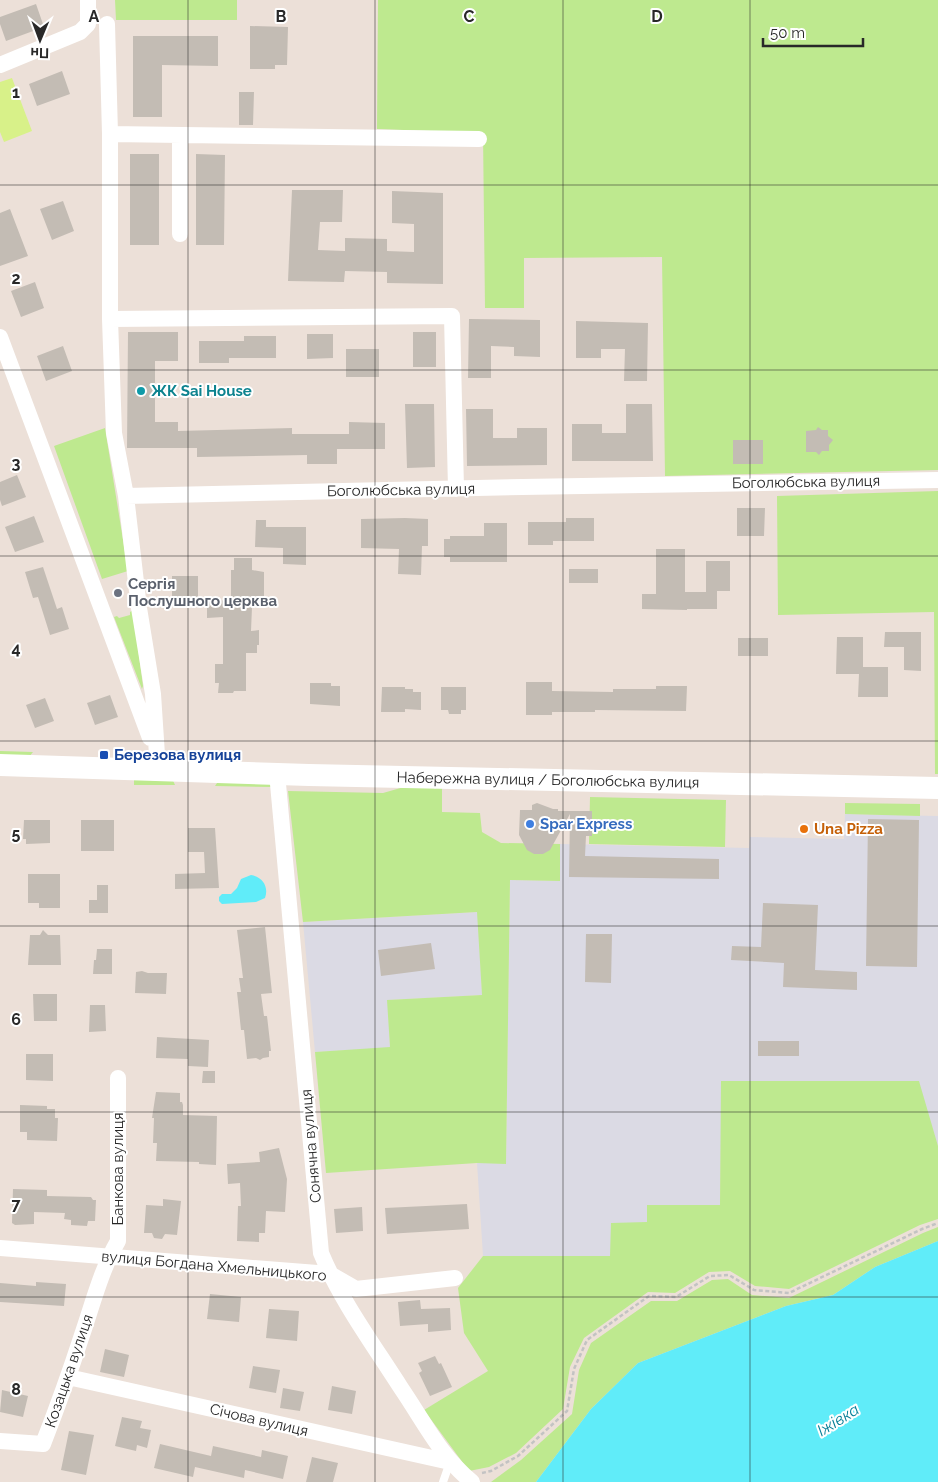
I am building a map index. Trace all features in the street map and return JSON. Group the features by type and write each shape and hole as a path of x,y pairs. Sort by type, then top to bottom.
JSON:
{"street":[{"path":"0,65 80,32 88,24 88,0"},
{"path":"107,24 110,134 110,319 114,433 126,496 139,608 153,694 158,762"},
{"path":"110,134 479,139"},
{"path":"180,135 180,234"},
{"path":"110,319 452,316 456,489"},
{"path":"0,337 158,762"},
{"name":"Боголюбська вулиця","path":"126,496 938,480"},
{"name":"Набережна вулиця / Боголюбська вулиця","path":"0,765 158,762 277,774 938,788"},
{"name":"Сонячна вулиця","path":"277,774 321,1253 330,1274 372,1344 450,1462 469,1480"},
{"name":"Банкова вулиця","path":"108,1257 118,1241 118,1078"},
{"name":"вулиця Богдана Хмельницького","path":"0,1248 330,1274 356,1289 455,1278"},
{"name":"Козацька вулиця","path":"0,1441 43,1444 68,1377 108,1257"},
{"name":"Січова вулиця","path":"68,1377 450,1462"}],"lane":[{"path":"443,1482 450,1462"}],"path":[{"path":"469,1480 491,1471 518,1456 567,1411 574,1368 587,1340 649,1296 676,1296 710,1276 729,1275 754,1290 789,1293 938,1223"}],"shaded area":[{"path":"845,814 938,816 938,1146 918,1082 722,1081 720,1205 647,1205 647,1223 611,1223 611,1256 483,1256 477,1163 506,1163 510,880 560,881 560,844 749,848 750,837 844,839"},
{"path":"478,912 482,995 388,1000 390,1048 315,1052 303,922"}],"green space":[{"path":"115,0 237,0 237,20 116,20"},
{"path":"378,0 938,0 938,470 665,476 662,257 524,258 524,308 485,308 483,133 377,129"},
{"path":"12,78 32,131 4,142 0,132 0,82"},
{"path":"105,428 128,571 102,579 54,446"},
{"path":"938,491 938,774 935,774 934,612 778,615 777,496"},
{"path":"133,610 142,689 114,617 117,616 119,618 130,615 130,612"},
{"path":"0,751 33,752 29,757 0,756"},
{"path":"134,775 171,776 175,785 134,785"},
{"path":"219,780 265,780 273,787 215,786"},
{"path":"404,787 442,787 442,812 480,813 482,832 501,843 560,844 560,881 510,880 506,1164 477,1163 326,1173 315,1052 390,1047 387,1000 482,995 477,912 303,922 288,791 383,793"},
{"path":"590,797 726,800 725,847 589,844"},
{"path":"845,803 920,804 920,816 845,814"},
{"path":"721,1081 919,1081 938,1146 938,1219 920,1225 789,1289 755,1286 730,1271 709,1272 675,1293 648,1292 584,1338 570,1367 563,1409 516,1453 489,1467 469,1471 424,1410 488,1371 464,1333 458,1288 483,1256 610,1256 611,1223 647,1222 647,1205 720,1205"},
{"path":"938,1227 938,1241 875,1267 833,1295 786,1306 638,1363 591,1409 536,1482 491,1482 521,1460 572,1414 579,1370 591,1343 651,1301 677,1301 712,1280 728,1279 752,1295 789,1298"}],"water":[{"path":"251,875 259,878 264,883 266,890 265,898 256,902 222,904 219,901 219,897 222,894 231,894 237,888 241,879"},
{"name":"Іжівка","path":"938,1241 938,1482 536,1482 591,1409 638,1363 786,1306 833,1295 875,1267"}],"building":[{"path":"36,4 44,27 6,41 0,24 0,17"},
{"path":"250,26 288,27 287,65 275,65 275,69 250,69"},
{"path":"133,36 218,36 218,66 162,65 162,117 133,117"},
{"path":"62,71 70,94 37,106 29,84"},
{"path":"239,92 254,92 253,125 239,125"},
{"path":"130,154 159,154 159,245 130,245"},
{"path":"196,154 225,155 224,245 196,245"},
{"path":"292,190 343,190 342,222 320,222 318,250 345,251 345,238 387,239 387,251 414,252 414,224 392,223 392,191 443,193 443,284 387,283 387,272 345,271 344,282 288,281"},
{"path":"63,201 74,231 52,240 40,209"},
{"path":"10,209 28,256 0,266 0,213"},
{"path":"35,282 44,308 21,317 11,291"},
{"path":"469,319 540,320 540,357 514,356 514,347 491,346 491,378 468,378"},
{"path":"576,321 648,323 647,381 624,381 625,349 601,349 601,358 576,358"},
{"path":"128,332 178,332 178,361 155,361 155,422 178,422 178,431 292,428 292,434 349,434 349,422 385,423 385,449 337,449 337,464 307,464 307,455 197,457 197,448 127,448"},
{"path":"413,332 436,332 436,367 413,367"},
{"path":"307,334 333,334 333,358 307,359"},
{"path":"244,336 276,336 276,358 229,358 229,363 199,363 199,341 244,341"},
{"path":"63,346 72,371 46,381 37,356"},
{"path":"346,349 379,349 379,377 346,377"},
{"path":"405,404 434,404 435,467 407,468"},
{"path":"626,404 652,404 653,461 572,461 572,424 602,424 602,433 626,433"},
{"path":"466,409 493,409 493,438 517,438 517,428 547,428 547,465 467,466"},
{"path":"818,427 822,430 828,430 828,436 833,440 829,445 829,451 822,451 819,455 816,452 806,452 806,431 816,430"},
{"path":"733,440 763,440 763,464 733,464"},
{"path":"17,475 26,497 2,506 0,482"},
{"path":"737,508 765,508 764,536 737,536"},
{"path":"34,516 44,542 15,552 5,527"},
{"path":"566,518 594,518 594,541 553,541 553,545 528,545 528,522 566,522"},
{"path":"361,519 428,519 428,546 422,546 421,575 398,574 399,549 361,548"},
{"path":"256,520 266,520 266,527 306,527 306,565 283,564 283,548 255,547"},
{"path":"484,523 507,523 507,562 450,562 450,557 444,557 444,539 450,539 450,536 484,536"},
{"path":"656,549 685,549 685,592 706,592 706,561 730,561 730,591 717,591 717,609 642,609 642,594 656,594"},
{"path":"234,558 252,558 252,570 264,572 264,607 252,607 251,631 259,630 259,645 257,645 257,653 246,653 246,691 218,693 219,683 215,683 215,664 223,664 223,617 207,618 207,601 231,600 231,570 234,570"},
{"path":"43,567 57,609 62,607 69,629 50,635 38,597 33,598 25,572"},
{"path":"569,569 598,569 598,583 569,583"},
{"path":"172,576 198,576 198,604 172,604"},
{"path":"885,632 921,632 921,671 904,670 904,647 884,647"},
{"path":"837,637 863,637 863,667 888,667 888,697 858,697 859,674 836,674"},
{"path":"738,638 768,638 768,656 738,656"},
{"path":"526,682 552,682 552,691 613,692 613,689 656,689 656,686 687,686 686,711 595,710 595,712 552,712 552,715 526,715"},
{"path":"310,683 331,683 331,686 340,686 340,706 310,704"},
{"path":"382,687 405,687 405,689 413,689 413,692 421,692 421,710 405,709 405,712 381,712"},
{"path":"441,687 466,687 466,710 461,710 461,714 449,714 448,710 441,710"},
{"path":"110,695 118,717 95,725 87,703"},
{"path":"45,698 54,721 35,728 26,705"},
{"path":"537,803 558,809 558,811 592,811 592,836 586,836 585,856 719,859 719,879 569,877 570,814 550,850 543,854 534,854 527,850 519,835 520,810 532,810 532,805"},
{"path":"868,819 919,820 917,967 866,966"},
{"path":"24,820 50,820 50,843 26,844 26,839 23,839"},
{"path":"81,820 114,820 114,851 81,851"},
{"path":"188,828 215,828 219,888 175,889 175,874 205,873 204,852 188,852"},
{"path":"28,874 60,874 60,908 39,908 39,903 28,903"},
{"path":"97,885 108,885 108,913 89,913 89,900 97,900"},
{"path":"763,903 818,905 815,970 857,972 857,990 783,987 784,963 731,960 732,946 761,947"},
{"path":"265,927 272,993 261,994 264,1016 267,1016 271,1051 269,1051 269,1057 260,1060 256,1058 247,1059 244,1030 241,1030 237,992 241,992 239,978 243,978 237,930"},
{"path":"43,930 48,935 60,935 61,965 28,965 30,935 40,935"},
{"path":"586,934 612,934 611,983 585,982"},
{"path":"431,943 435,969 381,976 378,950"},
{"path":"97,949 112,949 112,974 93,974"},
{"path":"136,972 148,973 167,973 166,994 135,993"},
{"path":"33,994 57,994 57,1021 34,1021"},
{"path":"90,1005 105,1005 106,1031 89,1032"},
{"path":"157,1037 209,1040 208,1067 188,1066 188,1059 156,1058"},
{"path":"758,1041 799,1041 799,1056 758,1056"},
{"path":"26,1054 53,1054 53,1081 26,1080"},
{"path":"203,1071 215,1071 215,1083 202,1083"},
{"path":"156,1092 180,1093 183,1115 217,1116 216,1165 199,1164 199,1162 156,1161 157,1143 153,1143 154,1118 152,1118"},
{"path":"20,1105 47,1106 47,1109 55,1109 55,1118 58,1118 57,1141 27,1140 27,1132 20,1132"},
{"path":"279,1148 287,1179 285,1212 266,1211 265,1233 259,1233 259,1242 237,1241 238,1206 241,1206 240,1183 228,1184 227,1164 260,1162 259,1152"},
{"path":"13,1189 47,1190 47,1196 91,1197 93,1200 96,1200 95,1221 88,1221 87,1226 71,1225 71,1220 64,1219 65,1213 34,1212 34,1224 15,1225 12,1223"},
{"path":"163,1199 181,1201 177,1235 165,1234 162,1239 154,1238 152,1233 144,1233 146,1205 163,1206"},
{"path":"467,1204 469,1229 387,1234 385,1208"},
{"path":"362,1207 363,1231 336,1233 334,1209"},
{"path":"36,1282 66,1284 64,1306 0,1302 0,1283 36,1286"},
{"path":"210,1294 241,1297 239,1322 207,1319"},
{"path":"420,1300 421,1309 450,1308 451,1330 428,1332 428,1324 400,1326 398,1302"},
{"path":"269,1309 299,1311 297,1341 266,1338"},
{"path":"105,1349 129,1355 124,1377 100,1372"},
{"path":"435,1356 439,1364 441,1363 452,1387 430,1396 419,1373 422,1371 418,1363"},
{"path":"253,1366 280,1370 276,1393 249,1388"},
{"path":"332,1386 356,1391 352,1414 328,1410"},
{"path":"283,1388 304,1392 300,1411 280,1408"},
{"path":"2,1390 28,1396 23,1417 0,1412"},
{"path":"122,1417 142,1421 140,1428 151,1430 147,1448 137,1445 136,1451 115,1446"},
{"path":"69,1431 94,1435 86,1475 61,1470"},
{"path":"160,1444 211,1456 213,1446 261,1457 262,1450 288,1456 283,1479 245,1470 244,1478 195,1467 193,1477 154,1468"},
{"path":"312,1457 338,1463 333,1482 306,1482"}],"place":[{"name":"ЖК Sai House","path":"141,391"},
{"name":"Сергія Послушного церква","path":"118,593"},
{"name":"Березова вулиця","path":"104,755"},
{"name":"Spar Express","path":"530,824"},
{"name":"Una Pizza","path":"804,829"}]}
